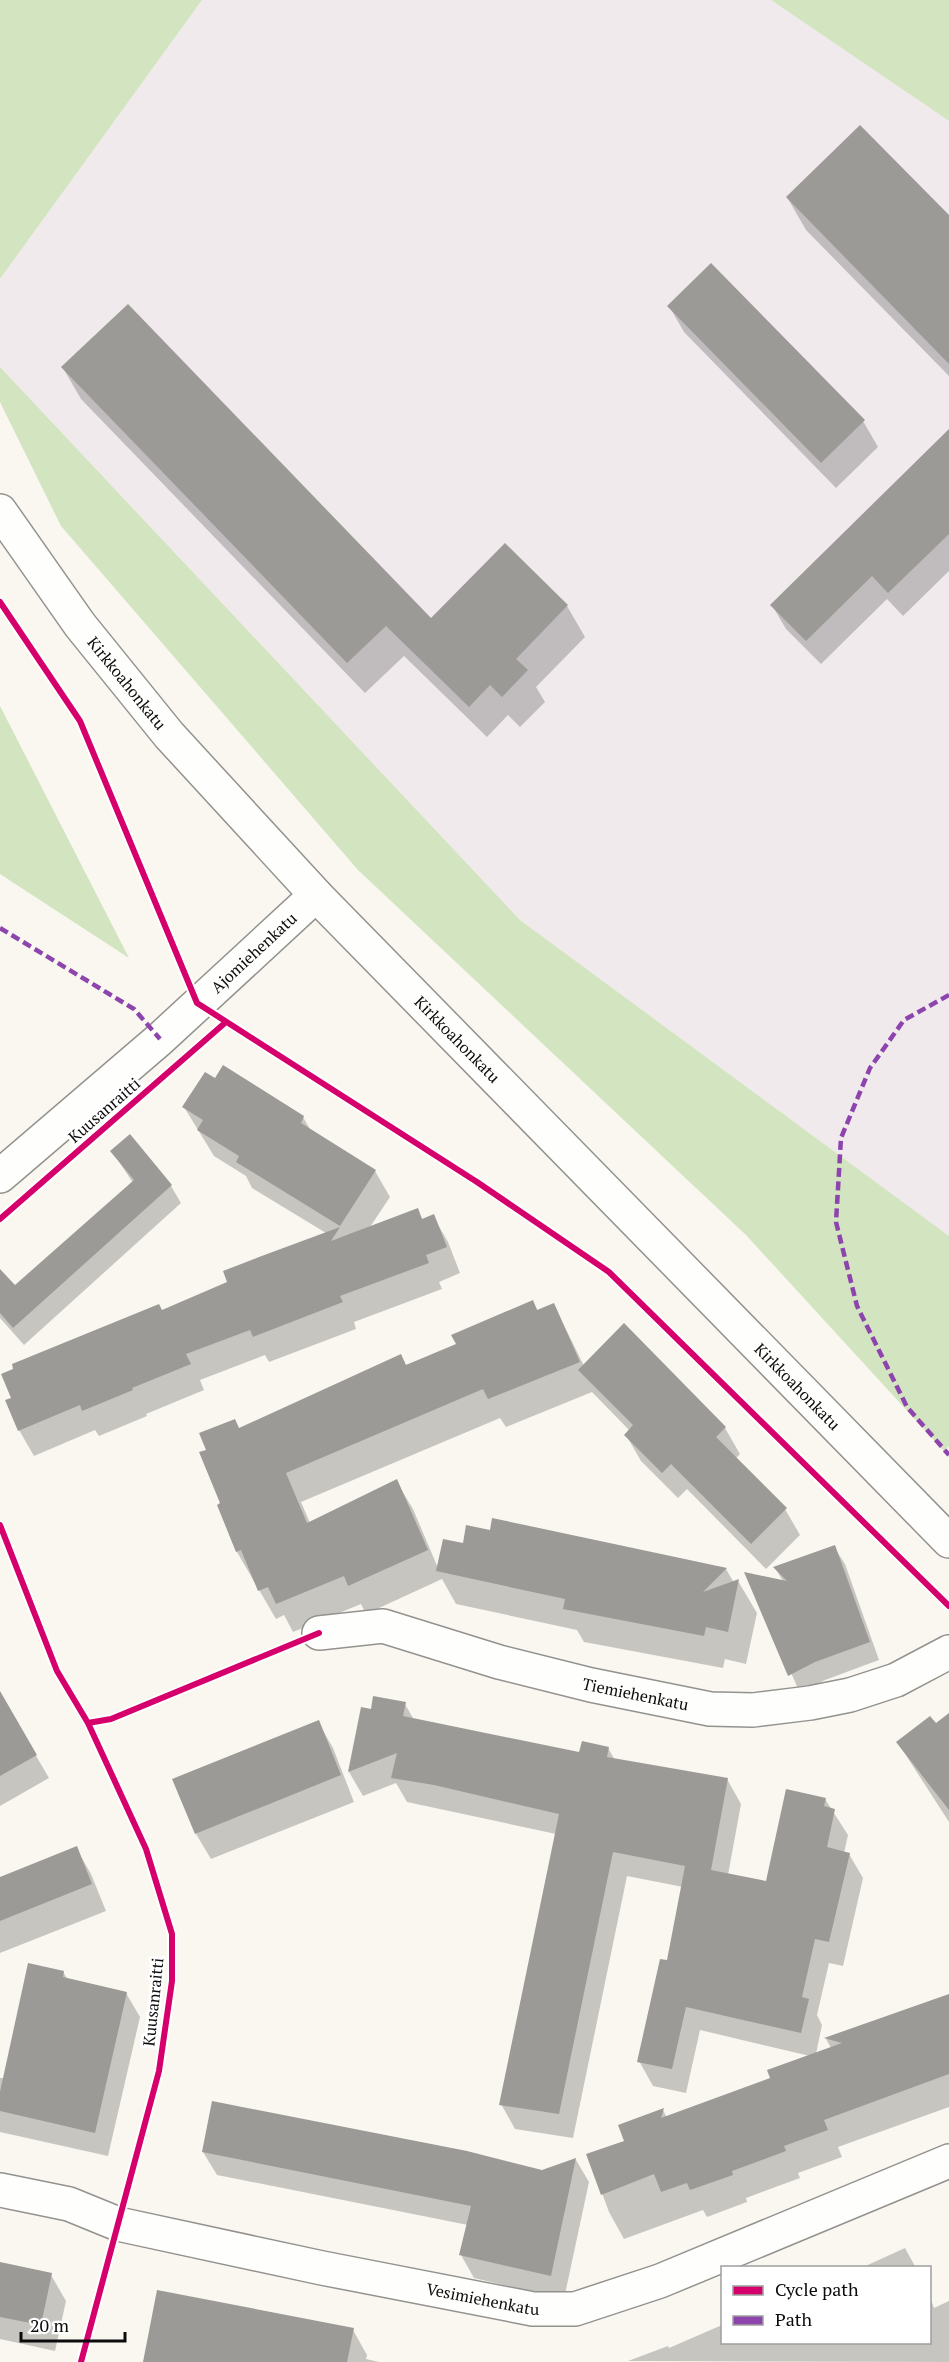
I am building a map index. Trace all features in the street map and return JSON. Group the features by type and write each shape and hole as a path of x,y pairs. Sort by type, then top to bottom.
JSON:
{"street":[{"name":"Kirkkoahonkatu","path":"0,511 80,625 169,735 316,895 949,1541"},
{"name":"Ajomiehenkatu","path":"0,1176 160,1039 316,895"},
{"name":"Tiemiehenkatu","path":"319,1633 383,1626 499,1662 591,1685 710,1708 753,1710 850,1695 896,1680 949,1652"},
{"name":"Vesimiehenkatu","path":"0,2190 69,2204 118,2224 322,2268 533,2309 575,2309 660,2281 949,2161"}],"shaded area":[{"path":"202,0 771,0 949,121 949,1236 520,920 0,367 0,279"}],"green space":[{"path":"0,0 202,0 0,279"},
{"path":"771,0 949,0 949,121"},
{"path":"0,367 520,920 949,1236 949,1446 944,1451 746,1235 358,870 61,526 0,402"},
{"path":"0,706 129,958 0,874"}],"building":[{"path":"860,125 949,215 949,364 786,197"},
{"path":"711,263 865,420 821,463 667,306"},
{"path":"128,304 431,618 505,543 568,605 516,659 528,670 502,697 490,685 469,707 386,626 347,663 61,367"},
{"path":"949,429 949,534 888,593 872,576 806,641 770,605"},
{"path":"223,1065 304,1116 301,1123 376,1170 340,1226 236,1162 239,1156 197,1130 203,1120 182,1107 205,1072 215,1078"},
{"path":"130,1134 172,1185 13,1328 0,1313 0,1269 15,1285 134,1180 110,1151"},
{"path":"418,1208 422,1219 434,1214 447,1247 426,1255 429,1263 340,1296 343,1302 253,1337 250,1330 186,1354 191,1364 82,1411 80,1405 18,1431 5,1400 11,1398 1,1374 13,1369 12,1364 159,1304 162,1310 227,1282 223,1271 259,1257 340,1227 331,1241"},
{"path":"533,1300 537,1310 554,1303 580,1362 488,1399 483,1389 286,1473 307,1523 397,1479 428,1550 348,1586 344,1576 276,1604 268,1587 258,1591 241,1550 236,1552 217,1505 220,1503 199,1452 206,1450 199,1433 235,1419 239,1428 401,1354 406,1365 456,1344 451,1335"},
{"path":"624,1323 726,1427 716,1437 787,1508 751,1544 671,1464 662,1473 624,1435 633,1425 578,1370"},
{"path":"492,1518 727,1568 703,1592 739,1579 728,1632 706,1627 704,1636 563,1609 565,1599 436,1571 443,1539 463,1543 466,1525 490,1530"},
{"path":"835,1545 870,1642 815,1662 788,1676 744,1572 787,1581 773,1567"},
{"path":"0,1691 37,1755 0,1776"},
{"path":"373,1696 406,1702 403,1716 579,1752 582,1741 609,1747 607,1757 728,1778 711,1870 766,1881 786,1789 826,1798 824,1806 835,1809 827,1847 850,1853 829,1942 815,1939 802,1997 809,1999 801,2033 686,2007 672,2069 637,2062 660,1959 667,1960 685,1866 613,1852 559,2114 499,2105 559,1814 434,1785 391,1778 397,1753 348,1772 361,1707 371,1709"},
{"path":"949,1713 949,1810 896,1742 930,1716 936,1723"},
{"path":"319,1720 341,1775 195,1834 172,1779"},
{"path":"77,1846 92,1884 0,1921 0,1877"},
{"path":"28,1963 64,1971 63,1977 127,1992 95,2133 0,2111 0,2092"},
{"path":"949,1994 949,2074 824,2120 828,2130 784,2146 786,2151 732,2171 733,2175 690,2190 687,2183 661,2192 654,2174 601,2195 586,2154 624,2141 618,2125 664,2108 661,2118 770,2078 767,2070 842,2043 824,2038"},
{"path":"212,2101 467,2151 542,2170 576,2158 551,2276 459,2255 471,2206 202,2152"},
{"path":"0,2262 52,2273 41,2325 0,2317"},
{"path":"157,2290 354,2328 347,2362 143,2362"}],"marked path":[{"path":"0,928 134,1009 160,1039"},
{"path":"949,995 904,1020 870,1068 841,1138 836,1222 857,1306 907,1407 949,1455"}],"cycle path":[{"path":"0,602 80,721 197,1003 477,1182 609,1272 949,1606"},
{"name":"Kuusanraitti","path":"0,1219 226,1022"},
{"name":"Kuusanraitti","path":"0,1525 57,1671 88,1723 146,1849 172,1934 172,1981 159,2071 81,2362"},
{"path":"88,1723 111,1719 319,1633"}]}
